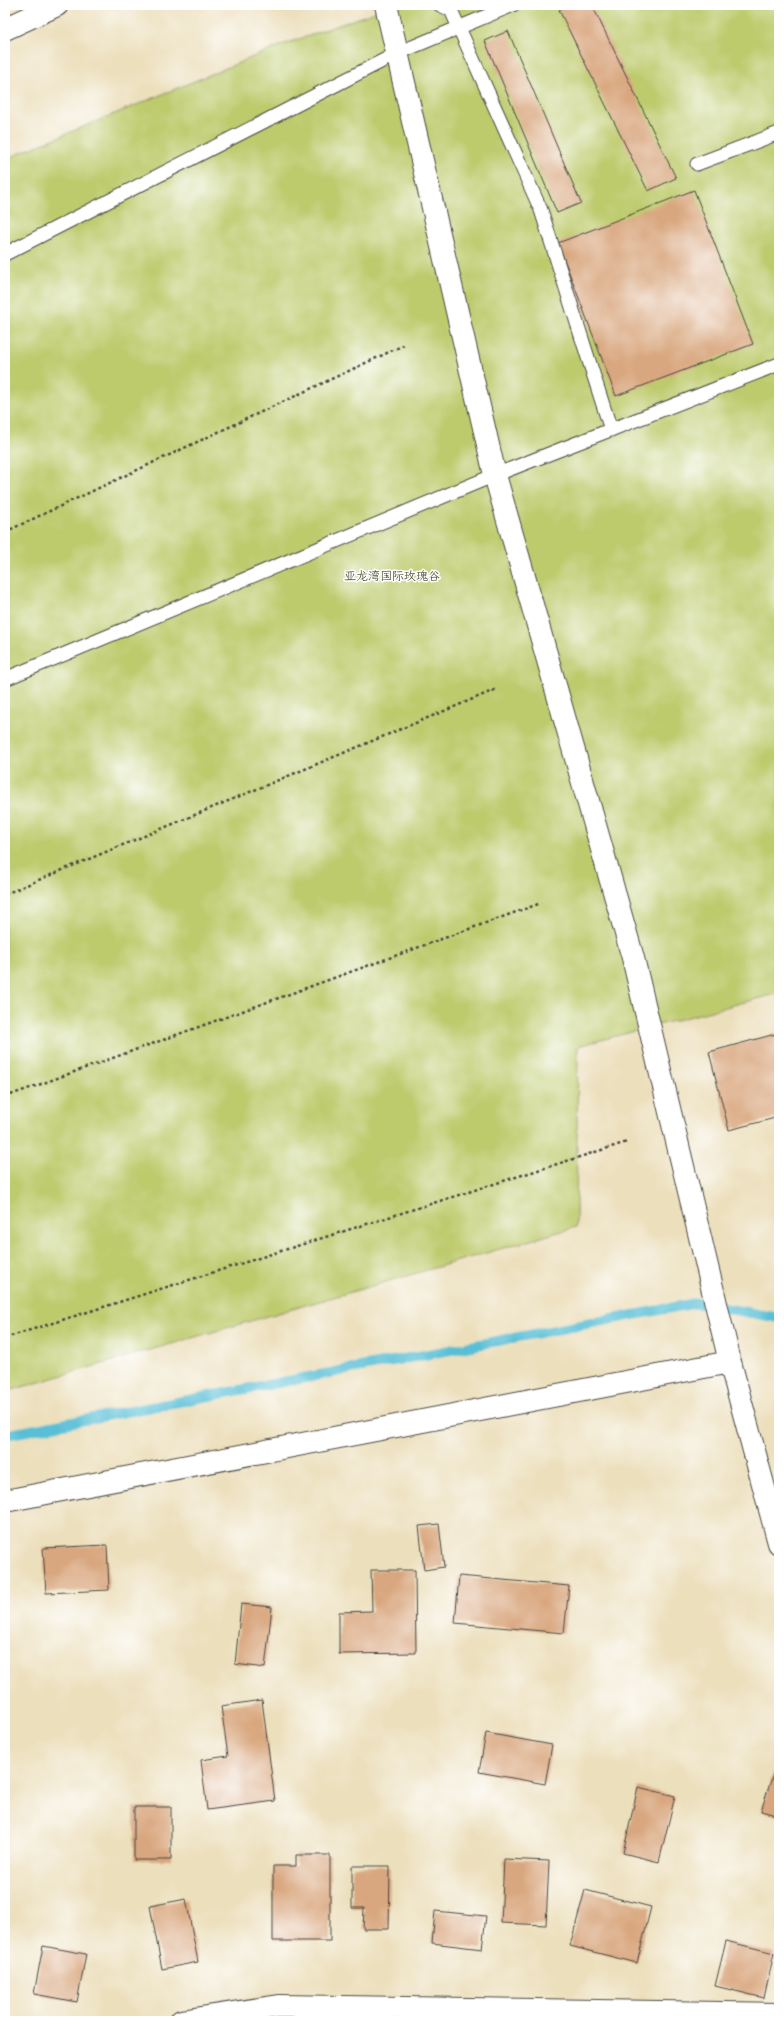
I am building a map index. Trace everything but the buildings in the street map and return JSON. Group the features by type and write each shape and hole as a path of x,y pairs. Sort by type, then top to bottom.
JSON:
{"street":[{"path":"5,29 57,5"},
{"path":"386,5 495,475 633,958 730,1362 779,1543"},
{"path":"5,1501 730,1362"},
{"path":"181,2021 279,2006 779,2014"}],"lane":[{"path":"440,5 451,10 541,210 611,430"},
{"path":"5,254 398,53 513,5"},
{"path":"697,164 779,133"},
{"path":"5,679 495,475 779,364"}],"path":[{"path":"5,532 404,345"},
{"path":"5,894 497,689"},
{"path":"5,1097 541,903"},
{"path":"5,1338 627,1142"}],"green space":[{"name":"亚龙湾国际玫瑰谷","path":"395,5 779,5 779,993 578,1046 576,1227 5,1392 5,159 282,45"}],"waterway":[{"path":"5,1435 696,1303 779,1318"}]}
